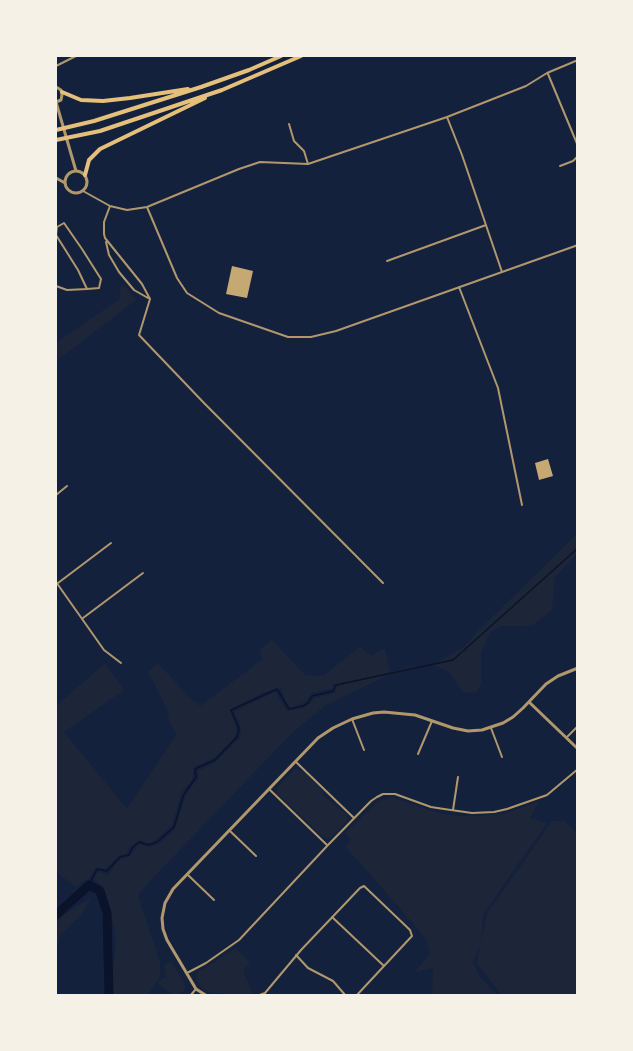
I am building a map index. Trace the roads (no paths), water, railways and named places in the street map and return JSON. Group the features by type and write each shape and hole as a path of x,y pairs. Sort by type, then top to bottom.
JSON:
{"highway":[{"path":"56,130 94,121 201,87 281,56"},
{"path":"85,175 89,160 100,149 222,90 301,56"},
{"path":"62,92 81,100 103,100 201,87"},
{"path":"56,140 100,131 222,90"}],"street":[{"path":"56,66 76,56"},
{"path":"83,190 110,206 127,210 147,207 260,162 308,164 447,117 523,87 547,73 578,60"},
{"path":"547,73 578,146"},
{"path":"56,87 62,92 61,99 56,102 76,171"},
{"path":"447,117 502,272"},
{"path":"289,124 294,141 304,151 308,164"},
{"path":"560,166 573,161 578,156"},
{"path":"56,178 65,183 72,193 80,193 87,184 85,175 80,171 68,174 65,183"},
{"path":"110,206 104,222 109,255 134,290 150,299"},
{"path":"147,207 177,278 187,292 219,313 288,337 310,337 336,331 578,245"},
{"path":"56,286 67,290 87,289 99,288 101,279 64,223 57,227 56,235 87,289"},
{"path":"387,261 486,225"},
{"path":"105,238 142,284 150,299 139,335 383,583"},
{"path":"459,288 498,388 522,505"},
{"path":"56,495 68,486"},
{"path":"111,543 56,583 104,650 121,663"},
{"path":"82,619 143,573"},
{"path":"207,996 196,990 167,940 162,918 165,903 173,889 187,874 325,733 352,719 384,712 414,715 468,731 491,728 513,717 546,684 578,668"},
{"path":"529,702 578,749"},
{"path":"352,719 364,750"},
{"path":"418,754 432,720"},
{"path":"566,738 578,726"},
{"path":"491,728 502,757"},
{"path":"295,762 354,818"},
{"path":"187,974 233,945 354,818 377,797 395,794 431,807 452,811 494,812 547,795 578,769"},
{"path":"452,811 458,777"},
{"path":"269,789 328,845"},
{"path":"229,830 256,856"},
{"path":"187,874 214,900"},
{"path":"257,996 266,994 296,955 364,886 412,934 356,996"},
{"path":"332,917 384,966"},
{"path":"296,955 308,968 333,981 346,996"},
{"path":"190,996 196,990"}],"waterway":[{"path":"89,885 97,869 107,871 120,857 129,855 132,848 139,842 148,845 157,842 174,827 184,794 196,777 195,769 215,760 237,737 239,728 231,710 277,689 289,709 303,706 312,696 333,691 336,685 453,660 578,548"},
{"path":"56,915 89,885 100,891 107,913 109,996"}]}
